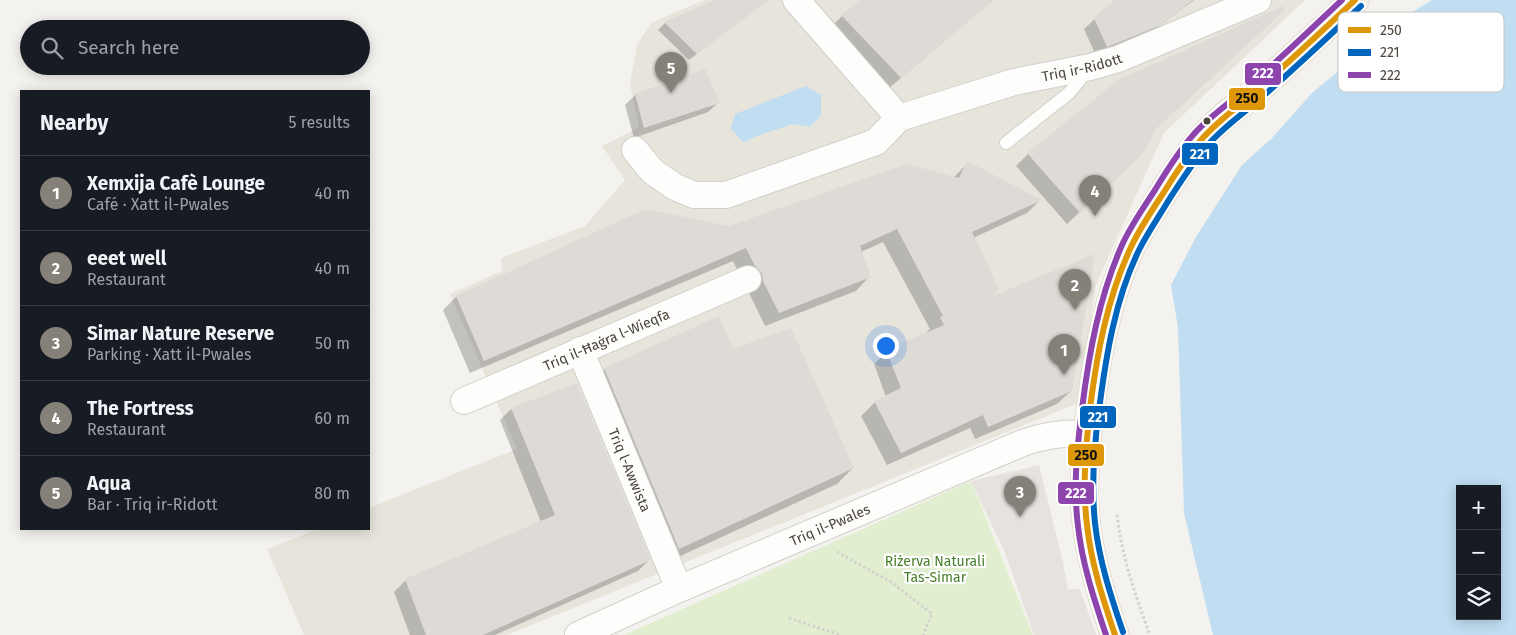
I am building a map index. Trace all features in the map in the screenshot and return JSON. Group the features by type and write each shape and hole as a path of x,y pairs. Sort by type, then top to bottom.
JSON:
{"main road":[{"path":"1342,12 1355,0"},
{"path":"1115,635 1104,602 1090,543 1085,510 1085,474 1092,394 1109,310 1132,247 1153,208 1182,165 1213,126 1254,94 1338,16"}],"street":[{"path":"796,0 899,118"},
{"name":"Triq ir-Ridott","path":"635,150 652,171 675,187 694,195 726,195 876,142 899,118 1014,82 1090,67 1118,59 1258,0"},
{"name":"Triq il-Ħaġra l-Wieqfa","path":"464,401 748,279"},
{"name":"Triq l-Awwista","path":"580,350 679,589"},
{"name":"Triq il-Pwales","path":"578,635 679,589 1025,442 1044,436 1071,433 1088,434"}],"lane":[{"path":"1006,143 1069,93 1090,67"}],"path":[{"path":"1116,507 1122,552 1150,635"},
{"path":"806,535 892,582 932,614 923,635"},
{"path":"789,618 840,635"}],"shaded area":[{"path":"704,0 1305,0 1164,133 1096,285 1078,403 507,635 304,635 267,549 315,530 370,530 370,508 517,449 450,294 502,271 501,258 585,226 625,180 602,146 639,127 630,84 637,45 651,23"},
{"path":"1039,465 1068,589 1080,589 1096,635 1034,635 1005,553 971,481"}],"green space":[{"name":"Riżerva Naturali Tas-Simar","path":"971,481 1033,635 624,635"}],"water":[{"path":"1432,0 1516,0 1516,635 1213,635 1184,513 1178,328 1171,285 1196,237 1242,165 1272,138 1313,92 1338,72 1338,92 1504,92 1504,12 1412,12"},
{"path":"806,86 821,95 821,115 810,127 793,124 754,137 744,143 731,129 735,114"}],"building":[{"path":"715,0 769,0 697,54 664,22"},
{"path":"860,0 994,0 901,78 841,15"},
{"path":"1114,0 1193,0 1159,26 1107,47 1094,18"},
{"path":"1283,6 1285,10 1154,131 1142,155 1080,213 1027,153 1120,79"},
{"path":"705,69 720,103 644,128 635,94"},
{"path":"967,161 1042,200 972,232 999,289 992,296 1095,254 1072,391 988,427 983,415 901,453 874,401 901,388 886,350 944,325 940,317 943,316 897,229 860,246 871,277 779,313 763,281 762,273 755,266 746,248 484,361 456,296 645,209 729,226 907,164 959,178"},
{"path":"719,316 733,349 791,328 854,468 679,549 604,368"},
{"path":"577,383 651,560 483,635 426,635 405,579 555,515 511,408"}],"transit line":[{"name":"222","path":"1106,635 1082,554 1077,511 1076,468 1088,367 1101,305 1114,265 1133,223 1173,161 1194,134 1272,66 1342,0"},
{"name":"250","path":"1342,12 1355,0"},
{"name":"221","path":"1355,12 1361,6"},
{"name":"250","path":"1115,635 1091,553 1085,481 1090,408 1096,367 1104,326 1115,286 1146,219 1191,152 1214,127 1268,81 1338,16"},
{"name":"221","path":"1123,632 1099,551 1095,523 1093,480 1097,424 1108,349 1124,288 1143,243 1170,198 1207,146 1338,27"}],"place":[{"name":"Aqua","path":"671,93"},
{"name":"The Fortress","path":"1095,216"},
{"name":"eeet well","path":"1075,310"},
{"name":"Xemxija Cafè Lounge","path":"1064,375"},
{"name":"Simar Nature Reserve","path":"1020,517"}]}
